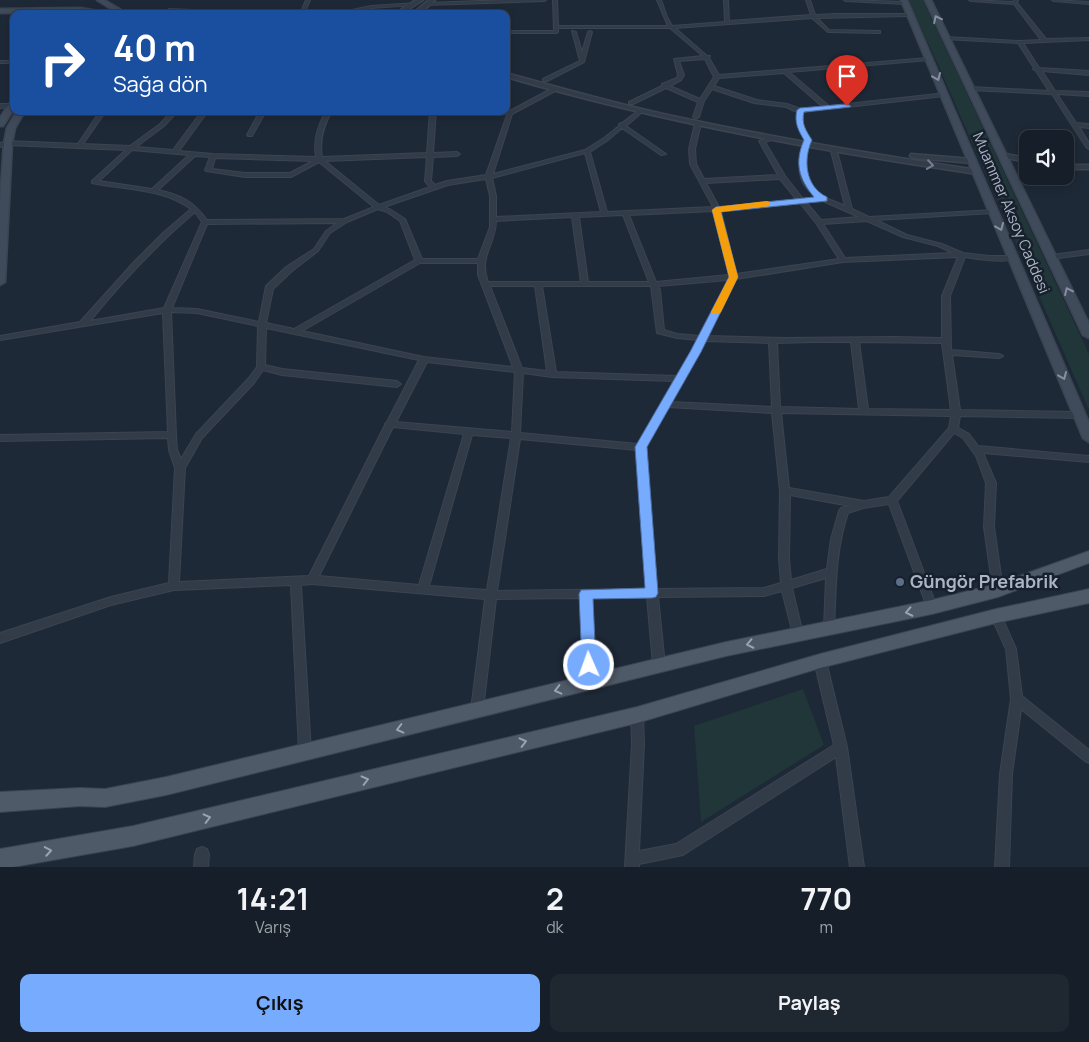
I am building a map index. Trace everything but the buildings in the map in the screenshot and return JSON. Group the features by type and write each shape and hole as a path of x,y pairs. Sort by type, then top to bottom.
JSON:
{"main road":[{"path":"72,10 81,0"},
{"path":"100,0 116,10"},
{"name":"Muammer Aksoy Caddesi","path":"928,0 1089,336"},
{"name":"Muammer Aksoy Caddesi","path":"905,1 1089,438"},
{"path":"41,10 67,2"},
{"path":"0,124 10,109"},
{"path":"0,282 4,144 19,115"},
{"path":"0,802 80,797 106,798 166,786 660,665 798,634 932,607 998,590 1089,557"},
{"path":"0,859 133,836 637,715 820,661 996,616 1089,596"}],"street":[{"path":"429,2 544,0"},
{"path":"554,0 556,30"},
{"path":"659,0 673,29 708,57 717,77"},
{"path":"726,0 727,23"},
{"path":"808,0 813,16 828,30 878,32"},
{"path":"846,0 905,1"},
{"path":"971,0 1015,1 1045,41"},
{"path":"1054,0 1089,3"},
{"path":"169,10 174,2"},
{"path":"356,10 400,2 417,2"},
{"path":"404,10 417,2"},
{"path":"556,30 590,32 673,29 813,16 910,15"},
{"path":"510,32 673,29"},
{"path":"574,32 582,62"},
{"path":"545,80 582,62 590,32"},
{"path":"946,38 1020,42 1089,39"},
{"path":"1020,42 1089,147"},
{"path":"631,103 679,79 681,74 676,60 708,57"},
{"path":"717,77 929,59"},
{"path":"510,69 631,103 772,138 909,156 972,160"},
{"path":"1036,69 1089,73"},
{"path":"786,72 828,108"},
{"path":"510,76 553,90 640,112 697,120 807,142 834,151 977,172"},
{"path":"660,665 652,593 641,447 681,379 734,277 716,210 693,164 692,149 701,100 717,77"},
{"path":"664,85 701,100"},
{"path":"710,87 756,102 788,106 800,110 944,94"},
{"path":"971,88 1054,94 1089,94"},
{"path":"510,112 553,90"},
{"path":"800,110 799,119 807,142 803,166 806,182 818,196 905,236 940,245 962,255"},
{"path":"180,468 199,436 261,368 262,324 269,288 289,269 316,250 328,232 345,221 378,207 447,183 503,174 587,150 606,139 621,125 640,112"},
{"path":"80,145 100,115"},
{"path":"171,115 94,182 153,191 180,200 195,209 206,222"},
{"path":"175,152 202,115"},
{"path":"250,135 261,115"},
{"path":"327,115 320,127 316,144 319,159 378,207 389,211 403,220 419,261"},
{"path":"433,115 428,181 434,188"},
{"path":"478,710 490,595 516,435 520,371 482,275 481,261 493,227 493,196 489,176 506,115"},
{"path":"621,125 663,154"},
{"path":"1074,125 1089,126"},
{"path":"772,138 762,141 782,177 819,222 843,260"},
{"path":"4,144 80,145 213,156 319,159 458,154"},
{"path":"587,150 604,213"},
{"path":"834,151 849,210"},
{"path":"153,191 194,154"},
{"path":"1003,155 1019,158"},
{"path":"213,156 208,170 244,175 291,175 319,159"},
{"path":"1074,160 1089,160"},
{"path":"1074,167 1089,167"},
{"path":"1010,169 1019,168"},
{"path":"702,181 782,177"},
{"path":"493,219 604,213 716,210 824,199"},
{"path":"82,324 101,301 165,235 195,209"},
{"path":"819,222 993,211"},
{"path":"625,213 656,290 660,331 668,334 703,338 773,341 909,338 946,341"},
{"path":"575,215 585,285"},
{"path":"206,222 345,221"},
{"path":"174,586 180,468 173,450 167,310 206,222"},
{"path":"1052,257 1089,252"},
{"path":"829,628 831,572 837,529 844,511 863,505 892,500 953,429 956,413 946,341 946,296 962,255"},
{"path":"486,284 653,284 734,277 843,260 962,255 1013,258"},
{"path":"296,331 419,261 481,261"},
{"path":"538,285 552,374"},
{"path":"0,338 167,310 196,311 424,359 552,374 681,379"},
{"path":"855,340 864,411"},
{"path":"773,341 776,410 785,492 784,559 786,585 798,634"},
{"path":"947,352 999,356"},
{"path":"312,580 360,487 389,424 424,359"},
{"path":"261,368 282,372 397,384"},
{"path":"665,404 776,410 1080,415"},
{"path":"389,424 641,447"},
{"path":"953,429 966,436 976,449 991,482 989,527 998,590"},
{"path":"423,589 469,431"},
{"path":"0,438 172,435"},
{"path":"976,449 1089,459"},
{"path":"785,492 863,505"},
{"path":"892,500 932,607"},
{"path":"0,638 111,601 174,586 312,580 490,595 764,592 831,572"},
{"path":"296,581 304,752"},
{"path":"586,594 590,682"},
{"path":"996,616 1011,649 1017,699 1006,774 1002,867"},
{"path":"820,661 842,747 857,867"},
{"path":"1017,699 1089,757"},
{"path":"637,715 638,744 632,863 678,850 842,747"}],"green space":[{"path":"908,0 923,0 1089,354 1089,410 940,69"},
{"path":"803,689 824,745 701,822 694,726"}],"slow traffic":[{"path":"716,312 734,277 716,210 767,204"}],"place":[{"name":"Güngör Prefabrik","path":"900,582"}],"route":[{"path":"589,665 586,594 652,593 641,447 696,352 734,277 716,210 824,199 818,196 806,182 803,166 804,148 808,140 802,131 799,119 800,110 847,106"}]}
